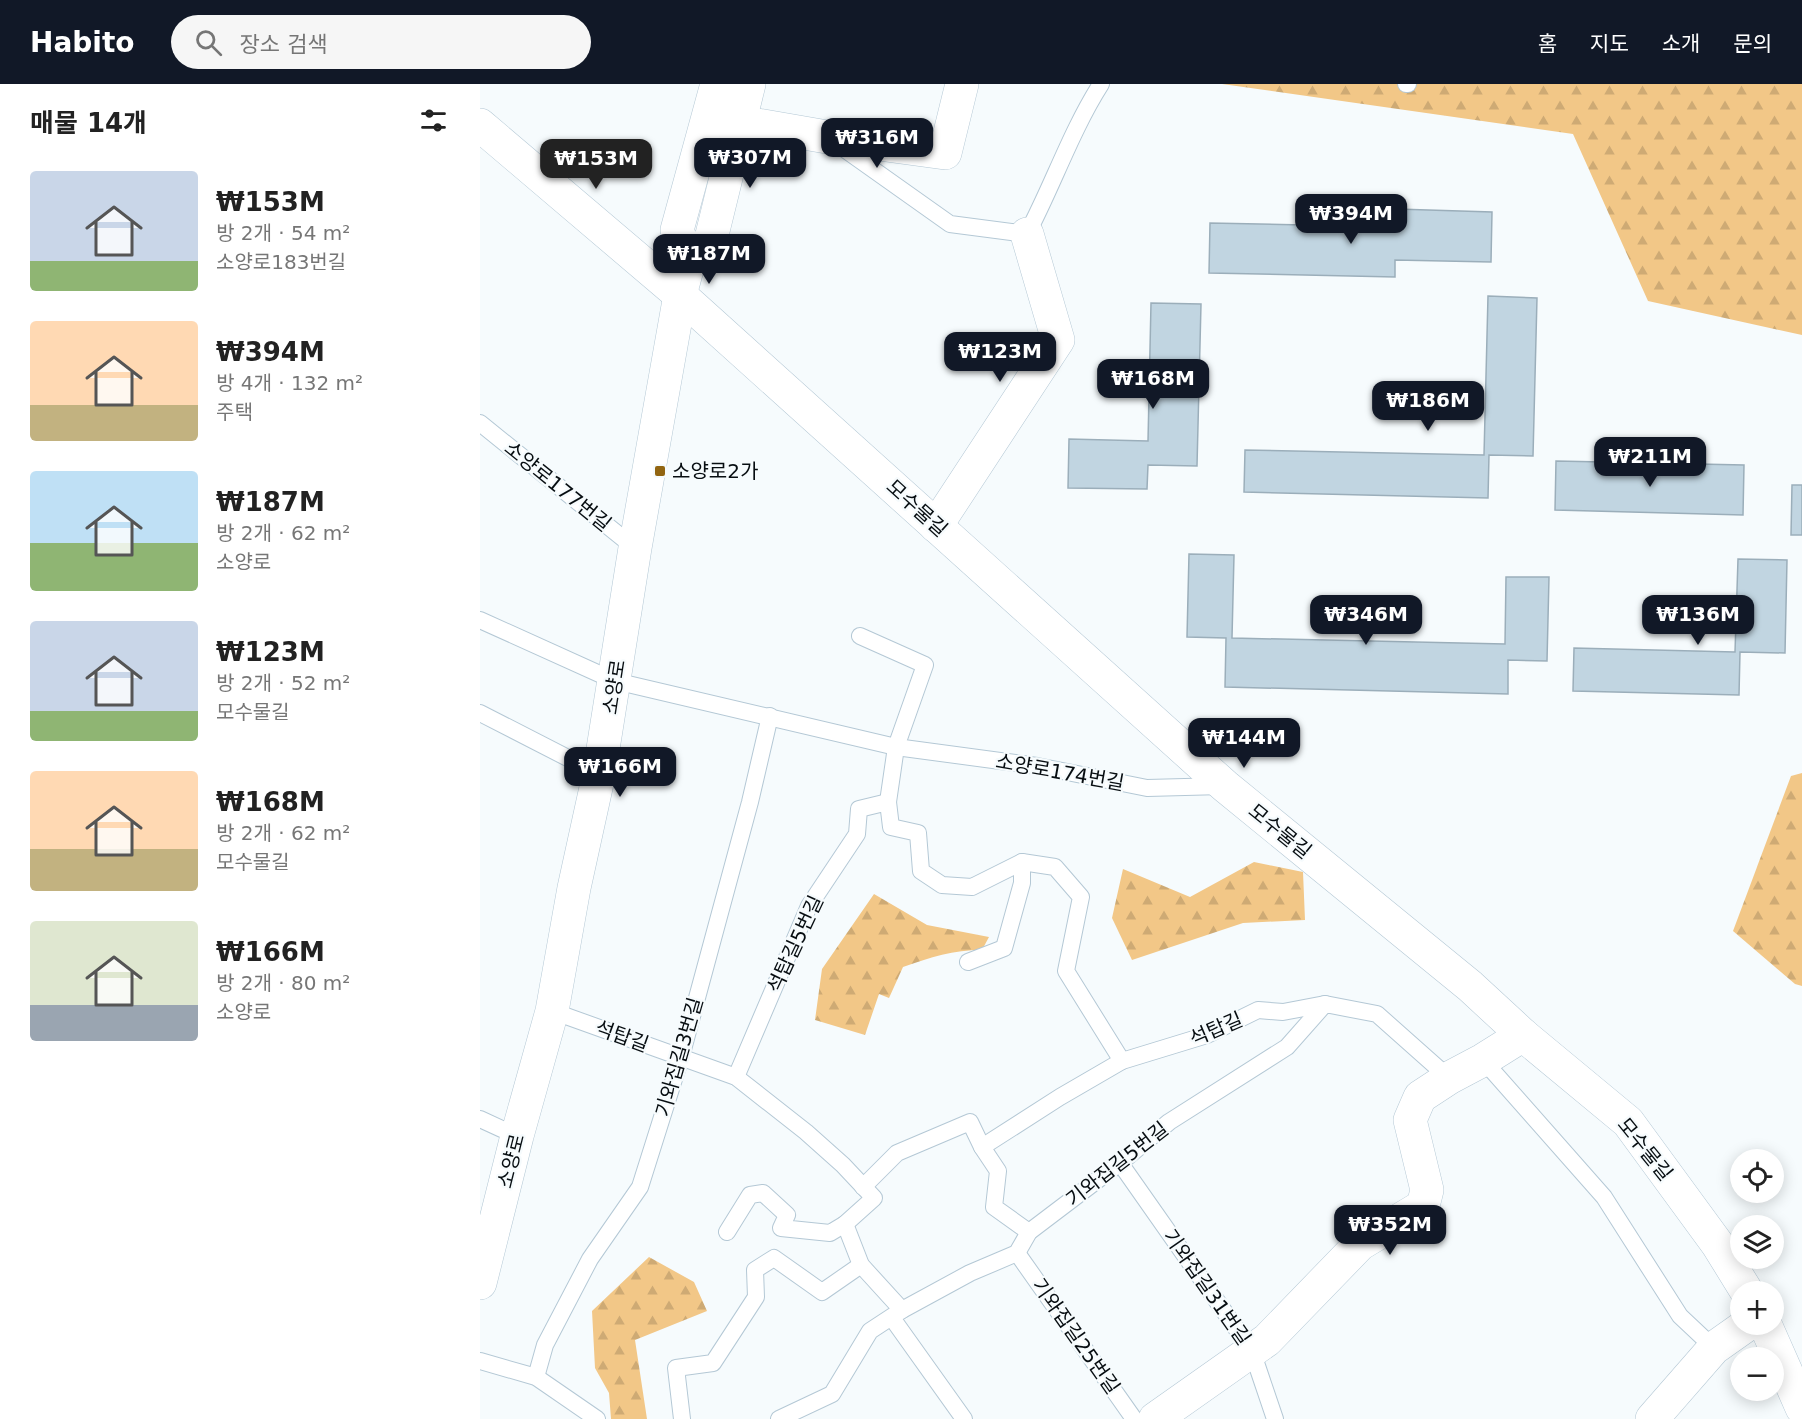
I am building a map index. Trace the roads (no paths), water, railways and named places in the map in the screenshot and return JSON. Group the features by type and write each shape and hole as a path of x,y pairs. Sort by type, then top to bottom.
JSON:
{"street":[{"path":"689,262 677,230 717,84"},
{"name":"소양로","path":"480,1283 517,1136 552,1011 574,888 599,774 635,548 680,295 689,262 711,240 749,84"},
{"path":"709,116 945,153 962,84"},
{"name":"모수물길","path":"480,125 680,295 1225,786 1470,986 1523,1035 1628,1122 1718,1245 1740,1281"},
{"path":"936,526 1058,340 1027,234"},
{"path":"1155,1419 1267,1340 1360,1244 1423,1206 1427,1190 1410,1120 1420,1097 1523,1035"},
{"path":"1652,1419 1714,1348 1732,1335"},
{"path":"1770,1335 1802,1408"}],"lane":[{"path":"827,136 950,224 1027,234 1089,103 1101,84"},
{"name":"소양로177번길","path":"482,431 635,548"},
{"name":"소양로174번길","path":"480,620 615,681 896,747 1037,766 1147,788 1225,786"},
{"path":"860,636 925,665 896,747 888,802 891,827 918,833 921,871 942,885 972,887 1022,862 1055,867 1081,897 1066,971 1122,1061"},
{"path":"480,713 599,774"},
{"name":"기와집길3번길","path":"536,1377 545,1345 590,1259 640,1187 681,1057 750,802 770,716"},
{"name":"석탑길5번길","path":"736,1077 809,906 857,834 859,809 888,802"},
{"path":"968,962 1004,948 1022,883 1022,862"},
{"name":"석탑길","path":"982,1147 1122,1061 1207,1035 1258,1010 1283,1012 1325,1004 1377,1014 1449,1078"},
{"name":"기와집길5번길","path":"1017,1252 1029,1232 1120,1163 1169,1122 1287,1047 1325,1004"},
{"name":"석탑길","path":"552,1011 736,1077 806,1132 863,1186"},
{"path":"1483,1060 1605,1197 1680,1316 1714,1348"},
{"path":"480,1119 517,1136"},
{"path":"728,1232 750,1195 763,1193 787,1215 781,1228 830,1233 845,1224 874,1198 863,1186 897,1153 970,1122 982,1147 998,1171 994,1207 1029,1232"},
{"name":"기와집길31번길","path":"1120,1163 1252,1351 1275,1419"},
{"path":"845,1224 861,1265 897,1314 964,1419"},
{"path":"779,1419 807,1413 832,1394 870,1331 970,1273 1017,1252"},
{"name":"기와집길25번길","path":"1017,1252 1134,1419"},
{"path":"682,1419 676,1368 713,1363 756,1297 755,1270 774,1258 822,1292 861,1265"},
{"path":"480,1361 536,1377 597,1419"}],"place":[{"name":"소양로2가","path":"660,471"}]}
